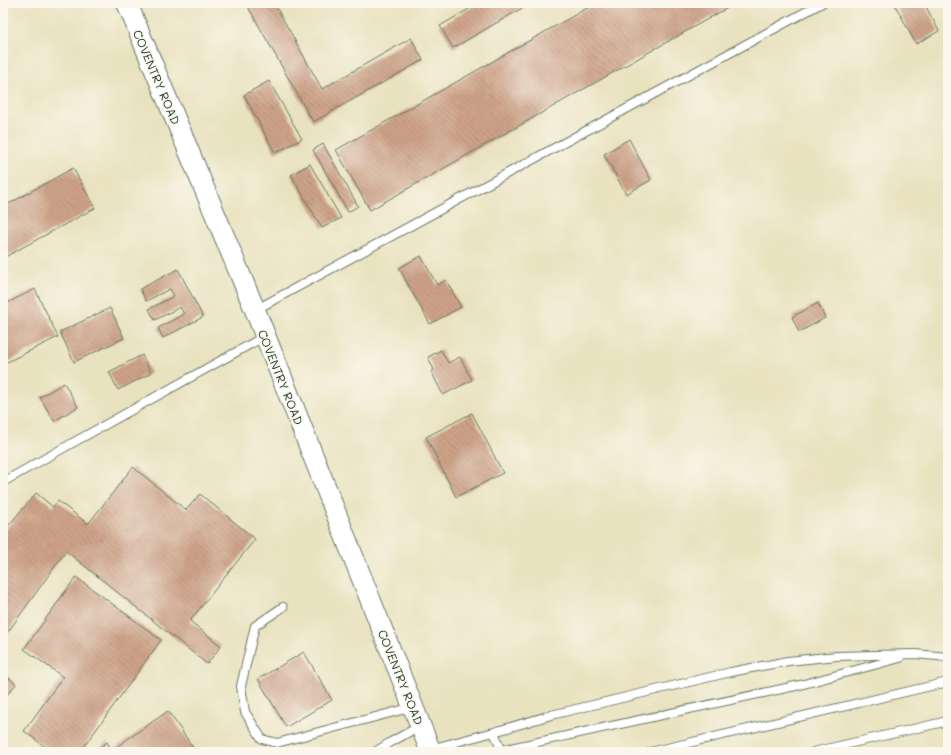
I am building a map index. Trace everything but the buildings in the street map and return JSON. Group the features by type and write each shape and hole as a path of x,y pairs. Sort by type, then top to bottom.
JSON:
{"street":[{"name":"COVENTRY ROAD","path":"126,3 265,336 430,751"}],"lane":[{"path":"254,310 822,3"},
{"path":"3,482 265,336"},
{"path":"283,607 255,626 240,686 245,712 262,739 277,743 413,707"},
{"path":"430,751 551,715 731,672 788,661 837,656 915,654 948,657"},
{"path":"494,732 502,751 800,685 915,654"},
{"path":"650,752 948,682"},
{"path":"813,752 948,721"},
{"path":"375,752 420,725"}]}
